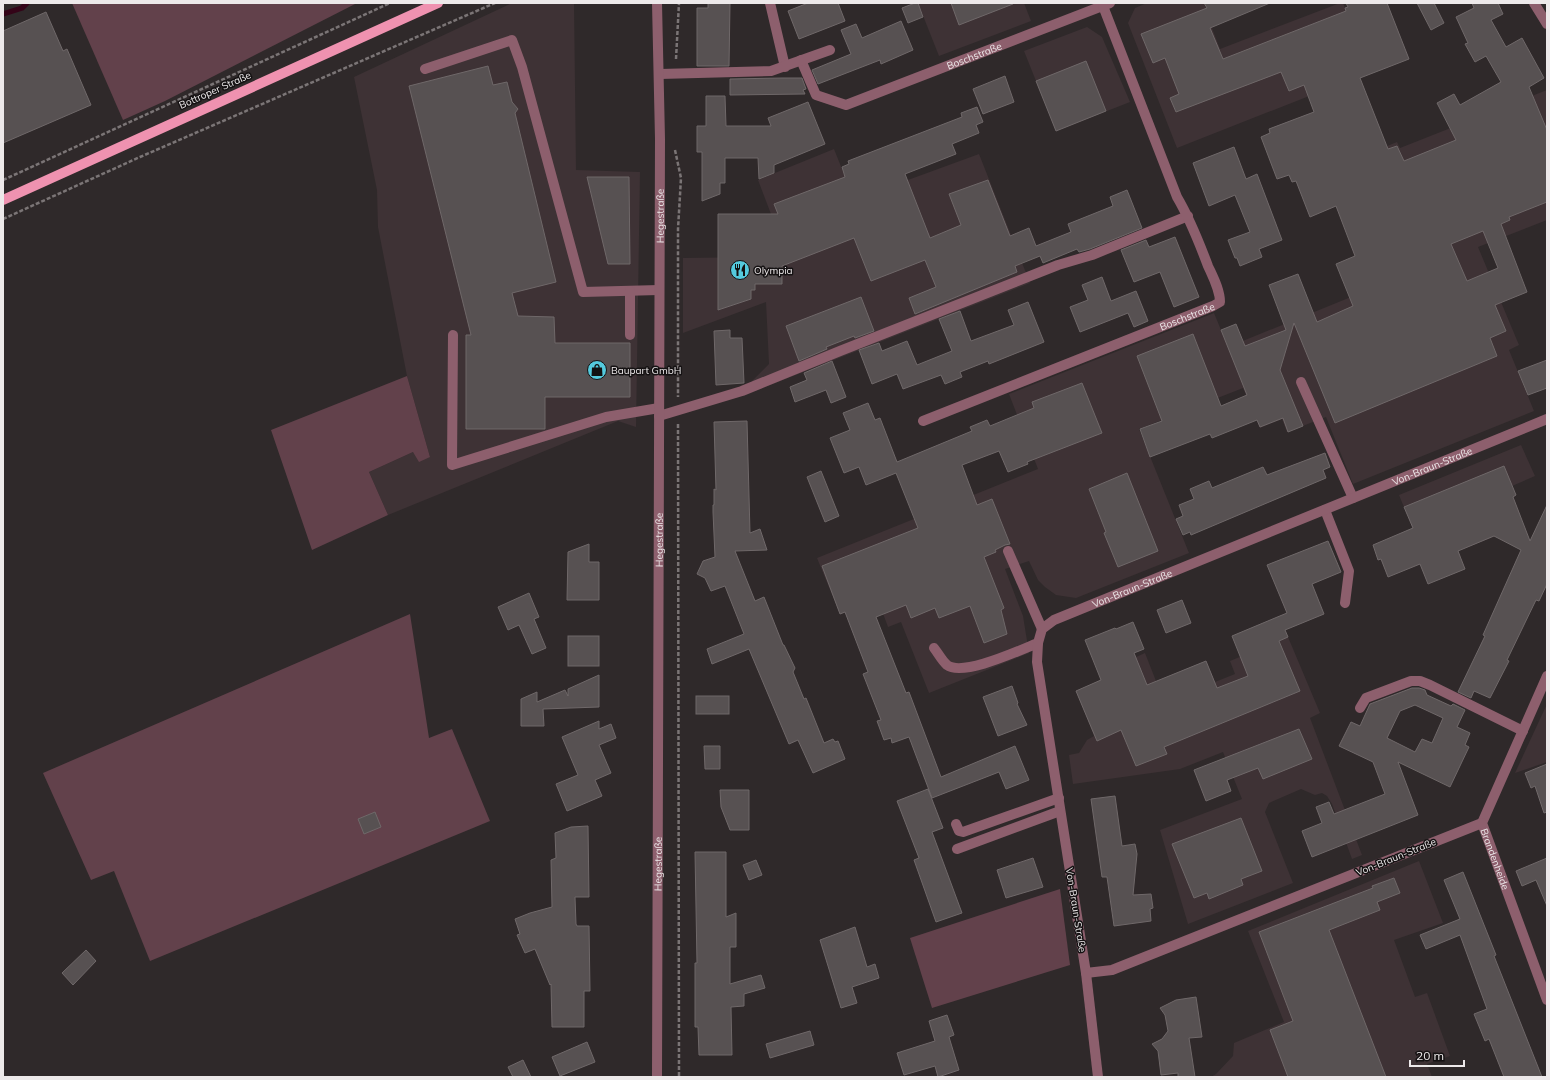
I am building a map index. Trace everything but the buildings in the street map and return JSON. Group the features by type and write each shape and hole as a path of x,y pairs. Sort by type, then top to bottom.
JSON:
{"main road":[{"name":"Bottroper Straße","path":"3,200 438,3"}],"street":[{"name":"Hegestraße","path":"657,3 660,74 657,1077"},
{"path":"770,3 785,66"},
{"path":"1534,3 1547,24"},
{"name":"Boschstraße","path":"801,60 816,95 846,105 1107,4 1177,197 1188,216 1220,296 1220,302 1206,309 923,421"},
{"path":"425,69 512,40 522,67 582,292 659,290"},
{"path":"660,74 771,71 830,50"},
{"path":"453,335 452,465 606,417 678,410 742,391 1058,265 1092,255 1188,216"},
{"path":"630,291 630,335"},
{"path":"1301,382 1353,498"},
{"name":"Von-Braun-Straße","path":"1098,1077 1086,973 1037,662 1038,643 1042,629 1054,620 1547,419"},
{"path":"1325,510 1350,571 1345,603"},
{"path":"1008,551 1042,629"},
{"path":"934,648 947,665 957,669 989,663 1038,643"},
{"name":"Brandenheide","path":"1547,676 1482,823 1547,1000"},
{"path":"1360,708 1366,698 1416,680 1430,685 1523,731"},
{"path":"956,824 959,831 963,832 1059,798"},
{"path":"957,849 1060,811"},
{"name":"Von-Braun-Straße","path":"1086,973 1112,970 1482,823"}],"path":[{"path":"3,180 390,3"},
{"path":"3,219 155,150 495,3"},
{"path":"675,74 678,3"},
{"path":"674,145 681,178 678,229 679,1077"}],"shaded area":[{"path":"72,3 357,3 165,101 123,120"},
{"path":"512,3 574,3 576,170 640,172 636,427 618,421 388,515 369,472 413,452 430,457 407,376 378,227 377,190 354,77"},
{"path":"918,3 1024,3 1031,21 939,56"},
{"path":"1147,3 1204,3 1212,22 1210,23 1220,49 1343,3 1370,72 1177,148 1128,23 1135,8"},
{"path":"1087,27 1102,37 1130,102 1056,131 1024,51"},
{"path":"1547,90 1547,220 1478,247 1519,345 1509,350 1534,411 1353,484 1326,417 1287,432 1282,419 1260,428 1243,388 1139,429 1189,553 1076,598 1056,595 1045,587 1038,580 1029,561 1005,569 1023,616 1029,653 929,693 901,622 888,627 878,600 840,614 817,558 1038,469 1009,394 1214,313 1228,347 1400,277 1355,159 1397,142 1400,148"},
{"path":"834,149 860,214 897,184 979,154 1030,283 755,391 752,381 769,364 766,302 683,333 683,258 774,257 782,243 758,180"},
{"path":"407,376 430,457 419,462 413,452 369,472 388,515 312,550 271,430"},
{"path":"1521,445 1535,476 1512,486 1516,495 1513,497 1519,513 1488,530 1491,538 1458,551 1465,569 1428,584 1423,571 1429,568 1399,495"},
{"path":"410,614 429,738 452,729 490,821 150,961 114,871 91,880 43,773"},
{"path":"1288,637 1320,713 1310,718 1362,855 1352,859 1332,804 1327,796 1322,793 1315,795 1301,789 1269,803 1265,812 1293,883 1188,924 1160,830 1242,799 1223,752 1180,769 1073,784 1069,755 1079,753 1087,740 1094,736 1076,691 1101,680 1098,672 1135,654 1136,657 1145,653 1156,681 1206,661 1215,682 1235,674 1230,661"},
{"path":"1547,704 1547,762 1515,773"},
{"path":"1419,861 1443,923 1394,940 1415,997 1427,993 1450,1056 1427,1064 1432,1077 1211,1077 1216,1074 1233,1056 1234,1043 1284,1022 1248,931"},
{"path":"1060,889 1070,965 932,1008 910,938"}],"waterway":[{"path":"3,14 22,8 27,3"}],"place":[{"name":"Olympia","path":"740,270"},
{"name":"Baupart GmbH","path":"597,370"}]}
